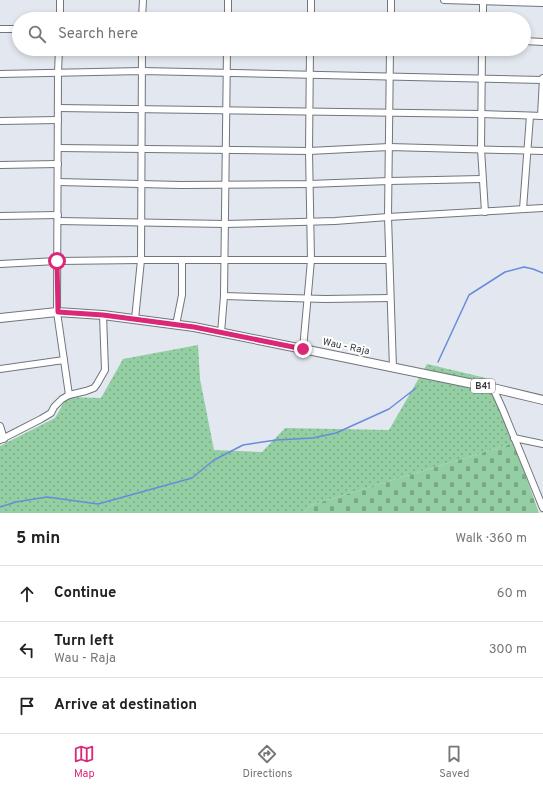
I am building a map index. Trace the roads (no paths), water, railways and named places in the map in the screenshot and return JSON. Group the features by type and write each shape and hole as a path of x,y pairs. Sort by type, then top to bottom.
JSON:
{"main road":[{"name":"Wau - Raja","path":"0,318 58,312 103,315 176,324 493,388 543,400"}],"street":[{"path":"60,0 60,12"},
{"path":"142,12 143,0"},
{"path":"228,0 228,12"},
{"path":"311,0 311,12"},
{"path":"391,0 391,12"},
{"path":"444,0 543,3"},
{"path":"482,12 483,0"},
{"path":"0,29 12,29"},
{"path":"531,41 543,42"},
{"path":"59,56 58,312 68,395"},
{"path":"135,319 140,260 142,56"},
{"path":"221,332 224,296 227,56"},
{"path":"303,349 311,260 309,184 310,56"},
{"path":"390,56 388,217 393,368"},
{"path":"482,56 481,149 485,212"},
{"path":"0,74 142,70 543,80"},
{"path":"58,108 542,116 543,77"},
{"path":"523,210 530,116"},
{"path":"0,121 58,120"},
{"path":"58,148 309,152 389,147 543,151"},
{"path":"0,165 58,164"},
{"path":"58,182 225,185 482,179"},
{"path":"0,216 225,224 335,221 543,208"},
{"path":"0,264 57,261 140,260 389,260"},
{"path":"176,324 182,295 182,260"},
{"path":"224,296 339,299 390,298"},
{"path":"0,426 2,440 51,413 54,407 68,395 94,388 105,370 103,315"},
{"path":"0,369 64,360"},
{"path":"493,388 543,508"},
{"path":"514,438 543,444"}],"waterway":[{"path":"438,362 469,295 505,272 524,267 543,273"},
{"path":"0,507 16,502 47,497 98,504 192,478 214,460 243,445 276,440 313,438 336,433 389,409 416,388"}]}
